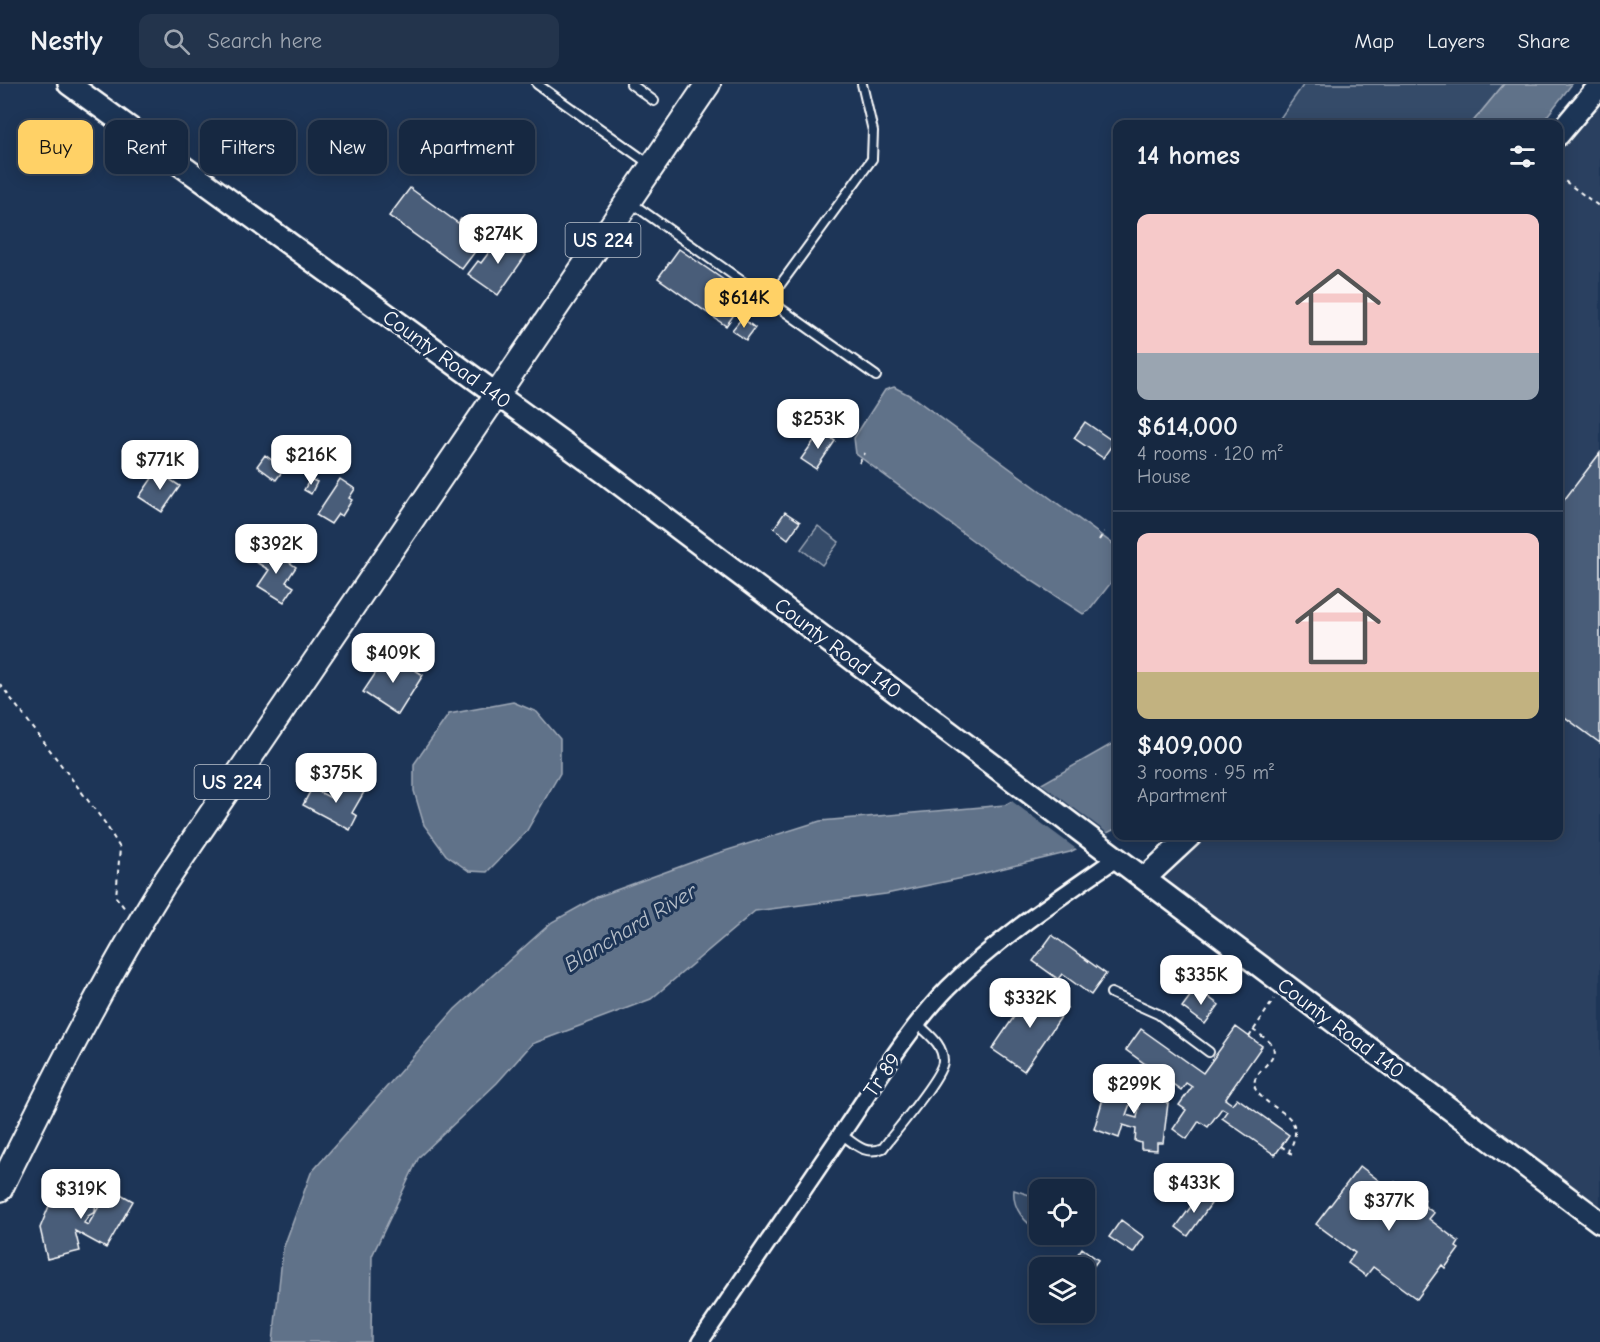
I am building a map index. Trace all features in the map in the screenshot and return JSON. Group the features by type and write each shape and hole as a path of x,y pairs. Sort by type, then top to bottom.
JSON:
{"main road":[{"name":"US 224","path":"0,1189 74,1038 141,921 335,629 497,396 708,84"}],"street":[{"name":"County Road 140","path":"69,84 605,473 1600,1222"},
{"path":"1563,129 1600,85"},
{"path":"1145,878 1186,840"},
{"name":"Tr 89","path":"700,1342 918,1024 949,988 987,953 1111,853"}],"lane":[{"path":"632,84 654,101"},
{"path":"769,300 872,159 873,131 862,84"},
{"path":"541,85 652,166"},
{"path":"629,201 876,376"},
{"path":"1111,993 1158,1014 1209,1052"},
{"path":"841,1134 867,1152 883,1148 936,1078 943,1063 941,1051 937,1041 918,1024"}],"path":[{"path":"1563,180 1600,207"},
{"path":"859,463 865,453"},
{"path":"1099,540 1104,532"},
{"path":"0,684 105,823 120,848 116,897 122,907 141,921"},
{"path":"1249,1037 1283,984"},
{"path":"1253,1030 1271,1043 1273,1048 1272,1056 1254,1079 1254,1087 1293,1123 1296,1133 1289,1151"},
{"path":"1281,1146 1295,1156"}],"shaded area":[{"path":"1304,84 1504,84 1474,120 1279,120"},
{"path":"1600,87 1600,1218 1145,878 1186,840 1563,840 1563,132"},
{"path":"818,526 839,542 822,565 801,549"},
{"path":"1014,1190 1029,1195 1029,1224 1017,1209"}],"water":[{"path":"1504,84 1572,84 1544,120 1474,120"},
{"path":"894,387 911,396 1113,544 1113,580 1089,611 1083,614 991,554 856,454 854,438 885,390"},
{"path":"513,702 537,712 560,739 560,773 526,832 487,872 469,871 446,855 424,825 414,791 414,764 449,714"},
{"name":"Blanchard River","path":"1113,743 1113,830 1070,852 968,877 886,894 755,911 651,999 532,1044 497,1083 419,1157 372,1256 371,1342 273,1342 283,1249 311,1173 455,1009 552,922 597,897 709,856 820,821 1005,805"}],"pier":[{"path":"1039,782 1110,835 1079,851 1009,799"}],"building":[{"path":"410,188 458,223 461,219 474,228 471,232 483,241 462,269 389,216"},
{"path":"497,234 526,255 498,295 468,274 478,261 481,263 493,247 489,244"},
{"path":"679,249 747,296 726,326 658,278"},
{"path":"742,318 755,328 746,340 732,330"},
{"path":"1085,422 1113,443 1103,458 1074,438"},
{"path":"821,431 835,441 816,469 801,459"},
{"path":"1600,453 1600,743 1563,716 1563,501"},
{"path":"265,455 284,469 276,480 257,466"},
{"path":"157,471 180,486 162,512 139,497"},
{"path":"310,479 317,482 311,494 304,490"},
{"path":"340,479 355,489 349,498 352,500 342,516 338,514 331,524 316,515"},
{"path":"785,512 800,522 788,539 774,528"},
{"path":"266,547 296,567 286,582 294,587 284,602 258,586 269,570 256,562"},
{"path":"389,653 423,675 398,715 363,692"},
{"path":"341,780 364,792 352,813 357,816 350,830 303,805 312,788 331,798"},
{"path":"1052,935 1106,974 1091,995 1062,974 1058,979 1033,961"},
{"path":"1035,986 1067,1008 1024,1071 992,1049"},
{"path":"1196,988 1219,1005 1205,1024 1182,1007"},
{"path":"1236,1027 1262,1046 1225,1099 1232,1104 1237,1098 1289,1135 1275,1155 1222,1118 1227,1111 1222,1108 1208,1127 1199,1121 1187,1139 1173,1129 1186,1110 1179,1105 1192,1087 1186,1083 1181,1090 1126,1050 1141,1029 1203,1073"},
{"path":"1108,1082 1135,1090 1126,1115 1137,1118 1141,1093 1169,1095 1163,1143 1157,1143 1157,1150 1141,1149 1141,1143 1135,1141 1136,1129 1123,1125 1119,1138 1094,1129"},
{"path":"1360,1166 1390,1189 1395,1182 1425,1200 1422,1204 1434,1213 1429,1219 1459,1242 1456,1247 1459,1249 1445,1268 1442,1265 1417,1299 1373,1267 1366,1276 1348,1263 1355,1253 1316,1224"},
{"path":"82,1188 96,1197 95,1212 88,1216 84,1223 88,1225 110,1188 133,1201 106,1248 75,1231 80,1251 47,1259 40,1228 54,1194"},
{"path":"1201,1193 1213,1201 1188,1236 1176,1227"},
{"path":"1121,1220 1144,1237 1133,1253 1109,1237"},
{"path":"1082,1248 1094,1257 1076,1257"}]}
